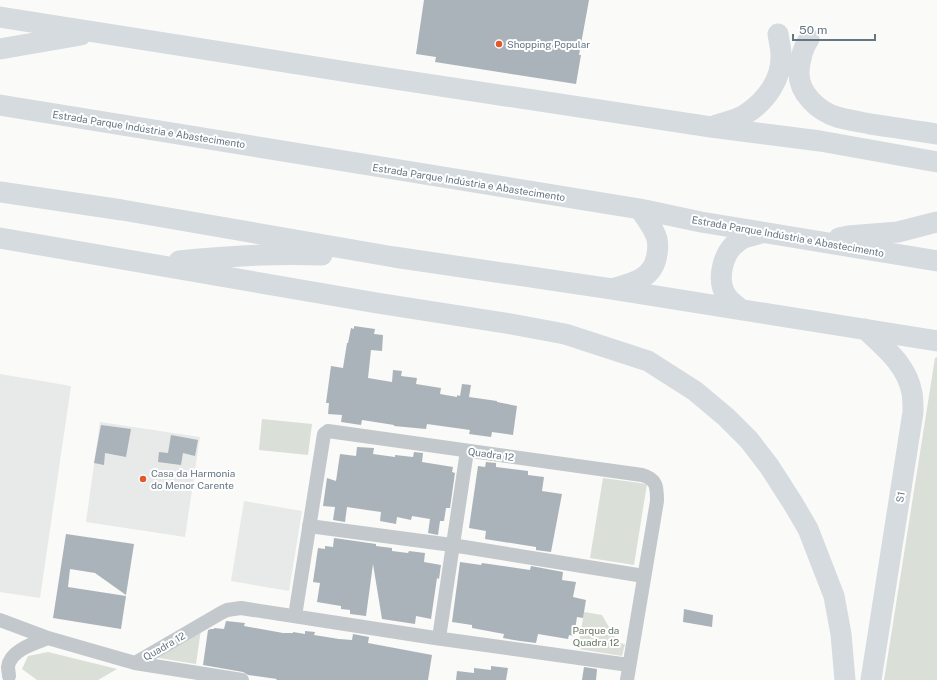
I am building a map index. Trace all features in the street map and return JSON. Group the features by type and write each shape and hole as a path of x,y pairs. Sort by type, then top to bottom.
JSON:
{"highway":[{"path":"0,16 348,72 711,127 820,141 937,162"},
{"path":"0,49 97,32"},
{"path":"711,127 746,114 762,101 772,88 781,63 778,34"},
{"path":"809,40 803,48 799,76 803,90 807,96 822,110 837,117 849,120 937,134"},
{"name":"Estrada Parque Indústria e Abastecimento","path":"0,105 640,209 821,242 937,261"},
{"path":"0,192 122,210 394,257 612,289 937,341"},
{"path":"612,289 637,282 653,269 658,249 657,240 654,232 640,209"},
{"path":"821,242 848,236 898,232 937,222"},
{"path":"742,310 726,295 722,284 724,261 733,245 740,240 765,232"},
{"path":"0,238 565,334 648,361 710,403 740,431 749,440 768,466 794,505 808,529 834,596 841,634 845,680"},
{"path":"155,264 270,254 394,257"},
{"name":"S1","path":"865,329 892,354 903,368 909,381 914,412 871,680"}],"street":[{"name":"Quadra 12","path":"135,663 227,610 242,608 438,638 629,665 657,501 657,487 654,481 649,477 642,475 467,451 330,430 324,434 295,616"},
{"path":"438,638 467,451"},
{"path":"309,526 452,545 644,576"},
{"path":"0,620 42,636 135,663"},
{"path":"0,631 42,636"},
{"path":"7,675 8,667 13,658 24,648 42,636"},
{"name":"Quadra 12","path":"135,663 242,680"},
{"path":"627,680 629,665"}],"shaded area":[{"path":"0,374 71,386 40,598 0,592"},
{"name":"Casa da Harmonia do Menor Carente","path":"100,422 200,437 185,537 86,522"},
{"path":"244,501 302,511 289,591 231,581"}],"green space":[{"path":"937,357 937,680 884,680 935,358"},
{"path":"262,419 312,424 308,455 259,450"},
{"path":"603,478 647,484 634,565 590,558"},
{"name":"Parque da Quadra 12","path":"584,612 602,615 618,643 625,644 622,656 578,649"},
{"path":"201,629 196,664 153,657"},
{"path":"48,652 117,669 98,680 37,680 22,669 28,656"}],"building":[{"name":"Shopping Popular","path":"424,0 589,0 579,55 581,55 576,84 435,62 436,57 416,54"},
{"path":"354,326 375,329 374,334 383,335 382,351 371,350 368,378 392,382 393,370 402,371 401,376 417,378 416,384 441,388 440,394 457,397 457,395 460,396 462,384 471,385 469,397 497,401 517,406 513,435 492,432 491,437 469,434 470,430 427,424 426,429 394,426 362,420 361,425 341,422 342,415 328,414 329,403 326,403 331,366 343,368 347,343 351,328 354,329"},
{"path":"101,425 131,429 126,457 105,453 104,465 94,463"},
{"path":"171,435 198,440 195,456 183,453 181,465 158,462 159,452 168,453"},
{"path":"357,447 374,448 373,454 395,457 395,455 413,457 414,452 423,453 422,462 453,467 452,472 455,473 450,508 446,508 444,521 440,521 438,535 428,533 430,519 412,516 411,520 397,517 396,524 380,521 381,512 347,507 345,522 333,520 335,507 323,506 327,478 336,481 340,454 356,456"},
{"path":"486,462 496,463 496,467 528,471 528,475 544,477 542,491 562,494 551,552 536,550 536,547 485,539 486,531 469,528 478,466 485,467"},
{"path":"66,534 134,544 126,595 95,573 70,569 68,587 126,596 121,629 53,618"},
{"path":"334,538 376,544 376,546 392,548 392,551 425,553 424,562 441,565 439,579 437,578 431,619 416,616 415,624 382,619 373,564 366,616 350,614 350,610 341,609 341,606 317,602 320,583 313,582 318,548 325,549 325,546 333,547"},
{"path":"460,562 481,565 482,563 530,570 531,566 563,572 562,580 576,582 573,597 586,600 583,618 577,617 574,636 569,635 568,639 538,634 536,643 503,638 504,634 472,628 472,625 452,622"},
{"path":"684,609 713,615 712,627 683,622"},
{"path":"226,621 245,623 244,626 283,633 293,632 305,634 305,631 315,632 314,635 339,639 352,640 353,634 369,637 368,643 432,655 428,680 276,680 277,679 248,675 243,672 203,665 208,630 214,628 224,629"},
{"path":"491,666 508,668 506,680 456,680 457,671 474,673 474,668 491,670"},
{"path":"584,667 597,669 596,680 582,680"}],"place":[{"name":"Shopping Popular","path":"499,44"},
{"name":"Casa da Harmonia do Menor Carente","path":"143,479"}]}
